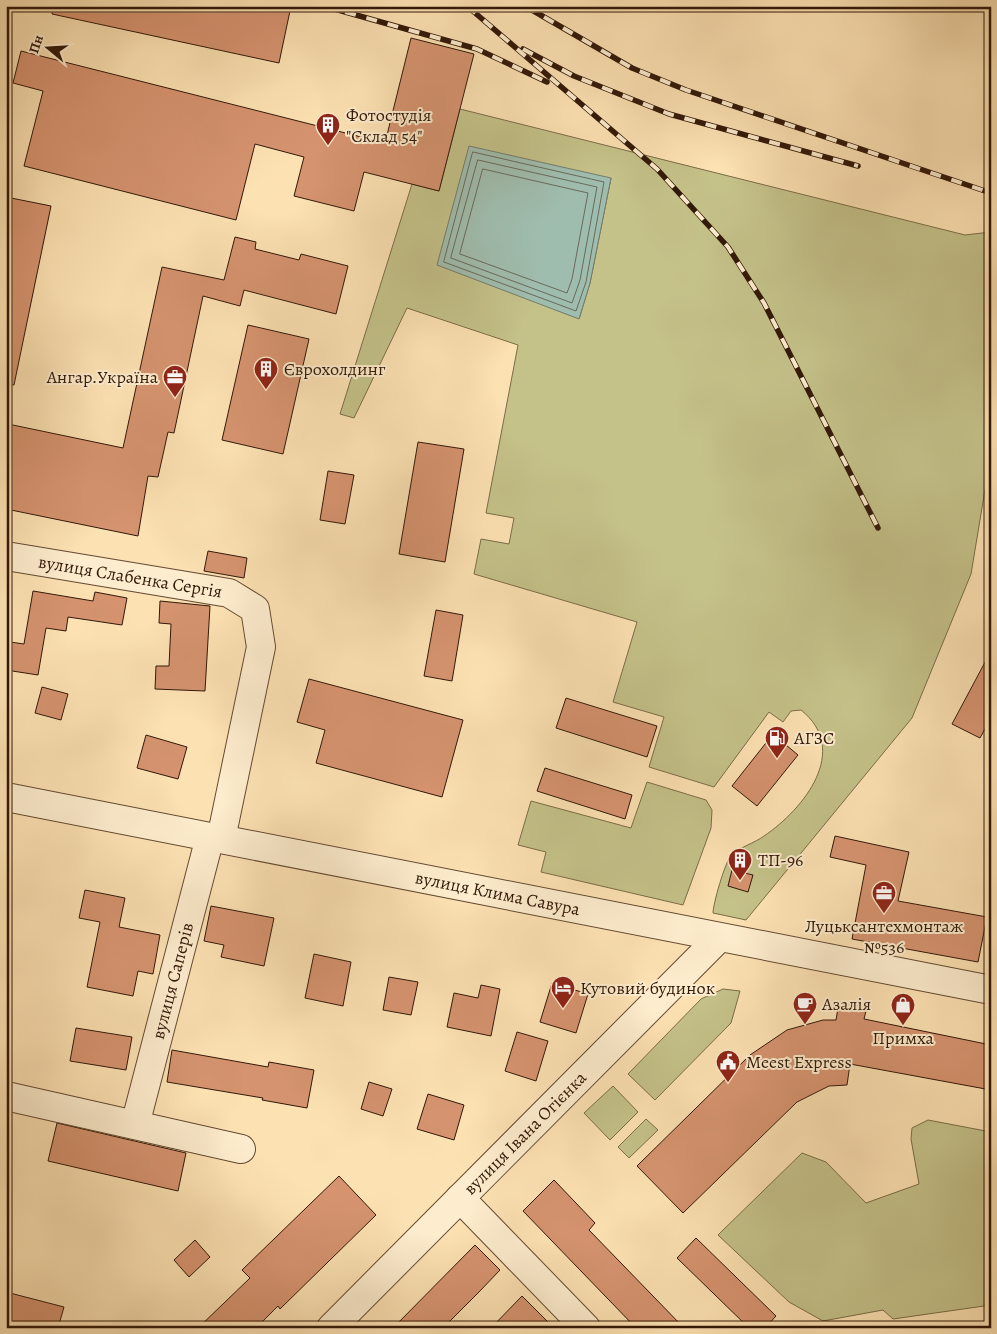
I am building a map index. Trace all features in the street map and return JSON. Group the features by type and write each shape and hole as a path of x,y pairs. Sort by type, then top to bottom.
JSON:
{"street":[{"name":"вулиця Слабенка Сергія","path":"6,556 229,593 255,609 261,647 215,838"},
{"name":"вулиця Клима Савура","path":"6,797 991,990"},
{"name":"вулиця Саперів","path":"135,1125 215,838"},
{"name":"вулиця Івана Огієнка","path":"331,1328 719,938"},
{"path":"6,1096 241,1148"},
{"path":"460,1198 586,1328"}],"shaded area":[{"path":"460,109 965,235 991,232 991,454 971,574 912,718 746,920 713,913 723,874 729,860 738,850 760,838 794,811 816,778 822,760 822,743 815,726 801,710 791,711 783,722 769,712 714,787 649,767 664,717 613,702 637,622 474,574 481,539 509,544 514,518 486,513 518,345 407,308 354,418 340,414 412,184 439,191","holes":["611,178 590,283 579,319"]},
{"path":"647,782 706,800 712,810 711,828 683,905 541,872 546,852 518,845 531,801 631,828"},
{"path":"723,989 740,991 731,1023 655,1100 628,1074 701,999"},
{"path":"613,1086 638,1112 610,1140 584,1113"},
{"path":"646,1119 658,1130 629,1158 618,1147"},
{"path":"928,1120 991,1132 991,1305 893,1319 883,1310 823,1321 789,1302 718,1235 802,1153 826,1162 866,1203 919,1184 911,1139 912,1128"}],"water":[{"path":"469,146 611,178 590,283 579,319 437,265"}],"building":[{"path":"53,6 291,6 279,63 52,14"},
{"path":"411,38 474,54 439,191 364,172 354,211 294,196 304,157 255,144 236,220 24,166 43,91 13,83 21,51 385,143"},
{"path":"6,197 51,206 14,385 6,384"},
{"path":"235,237 256,242 255,249 299,260 301,254 348,266 336,314 244,290 240,306 203,296 174,433 168,432 158,477 148,476 138,536 6,509 8,424 123,448 162,267 224,280"},
{"name":"Єврохолдинг","path":"248,325 309,339 283,454 222,440"},
{"path":"418,442 464,449 445,562 399,554"},
{"path":"328,471 354,475 345,524 320,520"},
{"path":"208,551 247,558 244,578 204,571"},
{"path":"33,591 93,601 95,592 127,598 122,625 68,617 66,631 46,628 38,675 6,670 10,642 24,644"},
{"path":"160,601 210,606 205,691 155,689 156,666 169,666 171,624 159,623"},
{"path":"436,610 463,615 452,681 424,676"},
{"path":"991,651 991,718 980,738 952,724"},
{"path":"309,679 463,720 442,797 316,763 325,730 297,722"},
{"path":"42,687 68,694 61,720 35,713"},
{"path":"566,698 657,726 647,757 556,728"},
{"path":"773,734 798,755 757,806 732,786"},
{"path":"146,735 187,747 178,779 137,768"},
{"path":"545,768 632,795 625,819 537,791"},
{"path":"835,836 909,852 898,901 987,917 978,962 852,939 866,865 830,857"},
{"name":"ТП-96","path":"732,870 753,875 748,892 728,886"},
{"path":"85,890 125,898 119,927 160,935 153,974 138,971 133,996 87,987 100,922 79,918"},
{"path":"211,906 274,918 264,966 221,957 224,945 204,941"},
{"path":"314,954 351,962 343,1006 305,998"},
{"path":"389,977 418,982 411,1015 383,1010"},
{"path":"552,983 588,994 576,1033 540,1022"},
{"path":"481,985 500,989 491,1036 447,1027 454,993 478,998"},
{"path":"839,1002 867,1007 864,1019 991,1045 991,1090 850,1064 847,1085 829,1086 797,1102 683,1213 637,1166 750,1055 787,1030 823,1020 836,1020"},
{"path":"76,1028 132,1037 126,1070 70,1061"},
{"path":"517,1032 548,1041 536,1081 505,1071"},
{"path":"172,1050 268,1067 269,1062 314,1070 307,1108 262,1100 263,1098 167,1082"},
{"path":"369,1082 392,1089 383,1116 361,1109"},
{"path":"428,1094 464,1105 454,1140 417,1129"},
{"path":"57,1123 186,1153 178,1191 48,1161"},
{"path":"339,1176 376,1215 280,1309 278,1306 256,1328 198,1328 250,1278 242,1270"},
{"path":"554,1180 595,1223 589,1230 684,1328 636,1328 523,1211"},
{"path":"696,1238 776,1316 765,1328 749,1328 677,1258"},
{"path":"195,1240 210,1257 189,1277 174,1260"},
{"path":"475,1245 500,1270 479,1292 443,1328 393,1328"},
{"path":"6,1292 64,1307 58,1328 6,1328"},
{"path":"522,1296 554,1328 491,1328"}],"railway":[{"path":"324,6 477,49 547,82"},
{"path":"467,6 657,169 728,247 764,303 878,528"},
{"path":"525,6 632,68 686,90 991,193"},
{"path":"523,49 574,76 669,114 858,166"}],"place":[{"name":"Фотостудія \"Склад 54\"","path":"328,146"},
{"name":"Єврохолдинг","path":"266,390"},
{"name":"Ангар.Україна","path":"175,398"},
{"name":"АГЗС","path":"777,759"},
{"name":"ТП-96","path":"740,881"},
{"name":"Луцьксантехмонтаж №536","path":"884,914"},
{"name":"Кутовий будинок","path":"563,1009"},
{"name":"Азалія","path":"805,1025"},
{"name":"Примха","path":"903,1026"},
{"name":"Meest Express","path":"728,1083"}]}
